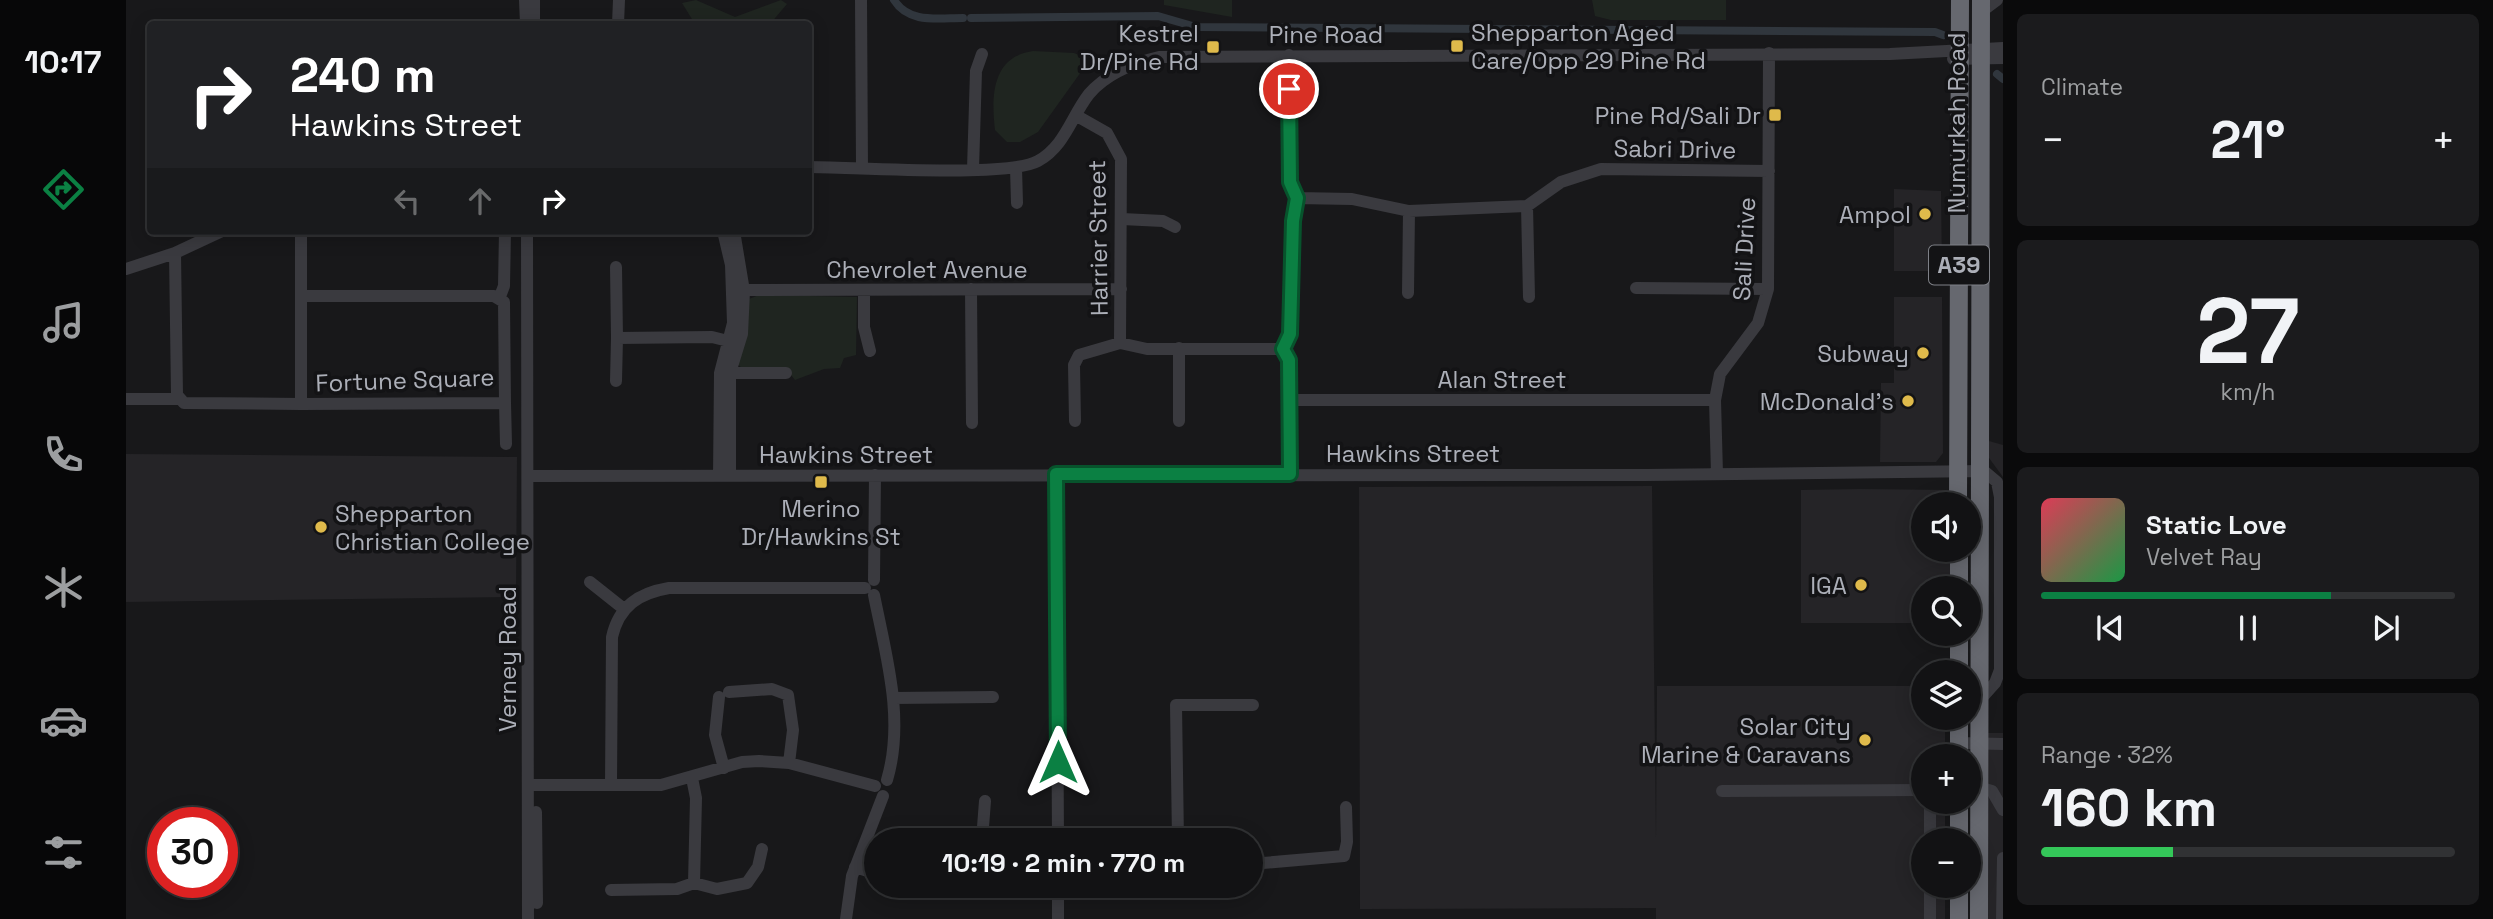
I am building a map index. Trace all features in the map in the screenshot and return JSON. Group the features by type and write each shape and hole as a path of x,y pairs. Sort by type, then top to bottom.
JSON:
{"highway":[{"name":"Numurkah Road","path":"1958,492 1960,0"},
{"name":"Numurkah Road","path":"1978,660 1981,6"},
{"path":"1959,261 1966,242 1979,238"},
{"name":"Numurkah Road","path":"1978,730 1978,744"},
{"name":"Numurkah Road","path":"1967,814 1979,911"},
{"path":"1959,898 1959,919"}],"street":[{"path":"526,0 526,21"},
{"path":"534,0 534,21"},
{"path":"618,21 619,0"},
{"path":"860,0 862,167"},
{"path":"1981,6 1997,0"},
{"path":"1981,53 2003,48"},
{"name":"Sali Drive","path":"1717,474 1715,400 1720,374 1758,323 1768,289 1769,53"},
{"path":"1981,53 2003,58"},
{"name":"Pine Road","path":"812,167 1016,168 1045,157 1066,135 1089,95 1104,80 1138,62 1177,55 1981,53"},
{"path":"973,169 976,71 982,54"},
{"path":"1289,55 1290,182 1297,198 1293,221 1290,334 1283,349 1289,360 1290,474"},
{"name":"Harrier Street","path":"1077,116 1107,133 1116,145 1121,159 1120,343 1147,349 1283,349"},
{"path":"1016,168 1017,203"},
{"name":"Sabri Drive","path":"1527,205 1561,181 1601,169 1769,171"},
{"path":"1297,198 1352,199 1409,211 1527,205 1529,297"},
{"path":"1408,293 1409,211"},
{"path":"1122,219 1163,220 1175,227"},
{"path":"126,269 175,253 213,235"},
{"path":"301,235 301,404"},
{"name":"Fortune Square","path":"126,399 180,399 184,403 195,405 505,403 504,302 499,299 505,286 505,235"},
{"name":"Verney Road","path":"527,235 532,476"},
{"name":"Verney Road","path":"528,919 532,785 535,235"},
{"path":"724,235 739,291"},
{"path":"725,475 725,373 735,342 739,291 734,235"},
{"path":"175,253 177,395 180,399"},
{"path":"616,267 616,382"},
{"path":"1636,288 1768,289"},
{"path":"971,289 972,423"},
{"name":"Chevrolet Avenue","path":"739,291 1121,289"},
{"path":"864,290 864,327 870,351"},
{"path":"302,296 494,296 499,299"},
{"path":"617,338 712,337 735,342"},
{"path":"1075,421 1074,365 1079,355 1120,343"},
{"path":"1179,348 1179,421"},
{"path":"725,373 786,373"},
{"name":"Alan Street","path":"1289,400 1715,400"},
{"path":"505,403 506,444"},
{"path":"1958,475 1984,471 1997,482 2000,497 2000,670 1995,683 1981,699"},
{"path":"1056,474 1058,828"},
{"path":"846,919 855,867 894,745 893,698 871,588 875,475"},
{"name":"Hawkins Street","path":"532,476 1958,475"},
{"path":"590,582 624,609"},
{"path":"611,785 611,642 614,626 624,609 651,591 669,588 871,588"},
{"path":"724,768 715,735 724,695 772,689 788,695 793,730 789,763"},
{"path":"893,698 993,697"},
{"path":"1178,828 1176,705 1253,705"},
{"path":"1981,744 2003,744"},
{"path":"532,785 661,785 759,761 789,763 882,788"},
{"path":"692,778 696,797 694,883"},
{"name":"Verney Road","path":"532,785 537,919"},
{"path":"1722,791 1911,790"},
{"path":"1981,794 1992,791 2003,810"},
{"path":"983,828 985,801"},
{"path":"1263,863 1344,856 1347,842 1346,807"},
{"path":"611,890 677,889 694,883 717,889 747,883 758,867 762,849"},
{"path":"1979,911 2002,917 2003,858"},
{"path":"855,867 864,870"},
{"path":"1058,898 1058,919"},
{"path":"1930,898 1930,919"}],"shaded area":[{"path":"696,0 735,17 781,0 787,4 773,21 693,21 682,3"},
{"path":"1164,0 1232,0 1232,17 1164,5"},
{"path":"1592,0 1726,0 1726,20 1611,20 1595,16"},
{"path":"1033,51 1074,53 1084,57 1086,65 1038,132 1020,142 1007,142 995,130 993,104 997,80 1009,61"},
{"path":"1894,189 1941,191 1942,271 1894,271"},
{"path":"759,295 857,297 856,355 844,358 840,368 824,369 795,380 787,370 743,369 735,362 749,299"},
{"path":"1894,297 1942,297 1943,453 1936,462 1880,462 1881,383 1894,383"},
{"path":"1989,441 2003,445 2003,477 1989,458"},
{"name":"Shepparton Christian College","path":"126,454 517,457 516,597 126,602"},
{"path":"1652,486 1656,839 1657,686 1911,686 1911,730 1945,730 1945,744 1911,744 1911,814 1945,814 1945,828 1911,828 1911,898 1945,898 1945,919 1656,919 1656,908 1360,909 1359,487"},
{"path":"1801,490 1950,490 1911,492 1911,562 1950,562 1950,576 1911,576 1911,623 1801,623"},
{"path":"1983,733 2003,733 2003,919 1982,919"}],"waterway":[{"path":"894,0 900,8 916,16 934,19 963,18"},
{"path":"971,18 1158,16 1196,27 1935,32 1943,35"},
{"path":"1997,74 2003,79"}],"place":[{"name":"Shepparton Aged Care/Opp 29 Pine Rd","path":"1457,46"},
{"name":"Kestrel Dr/Pine Rd","path":"1213,47"},
{"name":"Pine Rd/Sali Dr","path":"1775,115"},
{"name":"Ampol","path":"1925,214"},
{"name":"Subway","path":"1923,353"},
{"name":"McDonald's","path":"1908,401"},
{"name":"Merino Dr/Hawkins St","path":"821,482"},
{"name":"Shepparton Christian College","path":"321,527"},
{"name":"IGA","path":"1861,585"},
{"name":"Solar City Marine & Caravans","path":"1865,740"}],"route":[{"path":"1058,762 1056,474 1290,474 1289,360 1283,349 1290,334 1293,221 1297,198 1293,195 1290,182 1289,89"}]}
